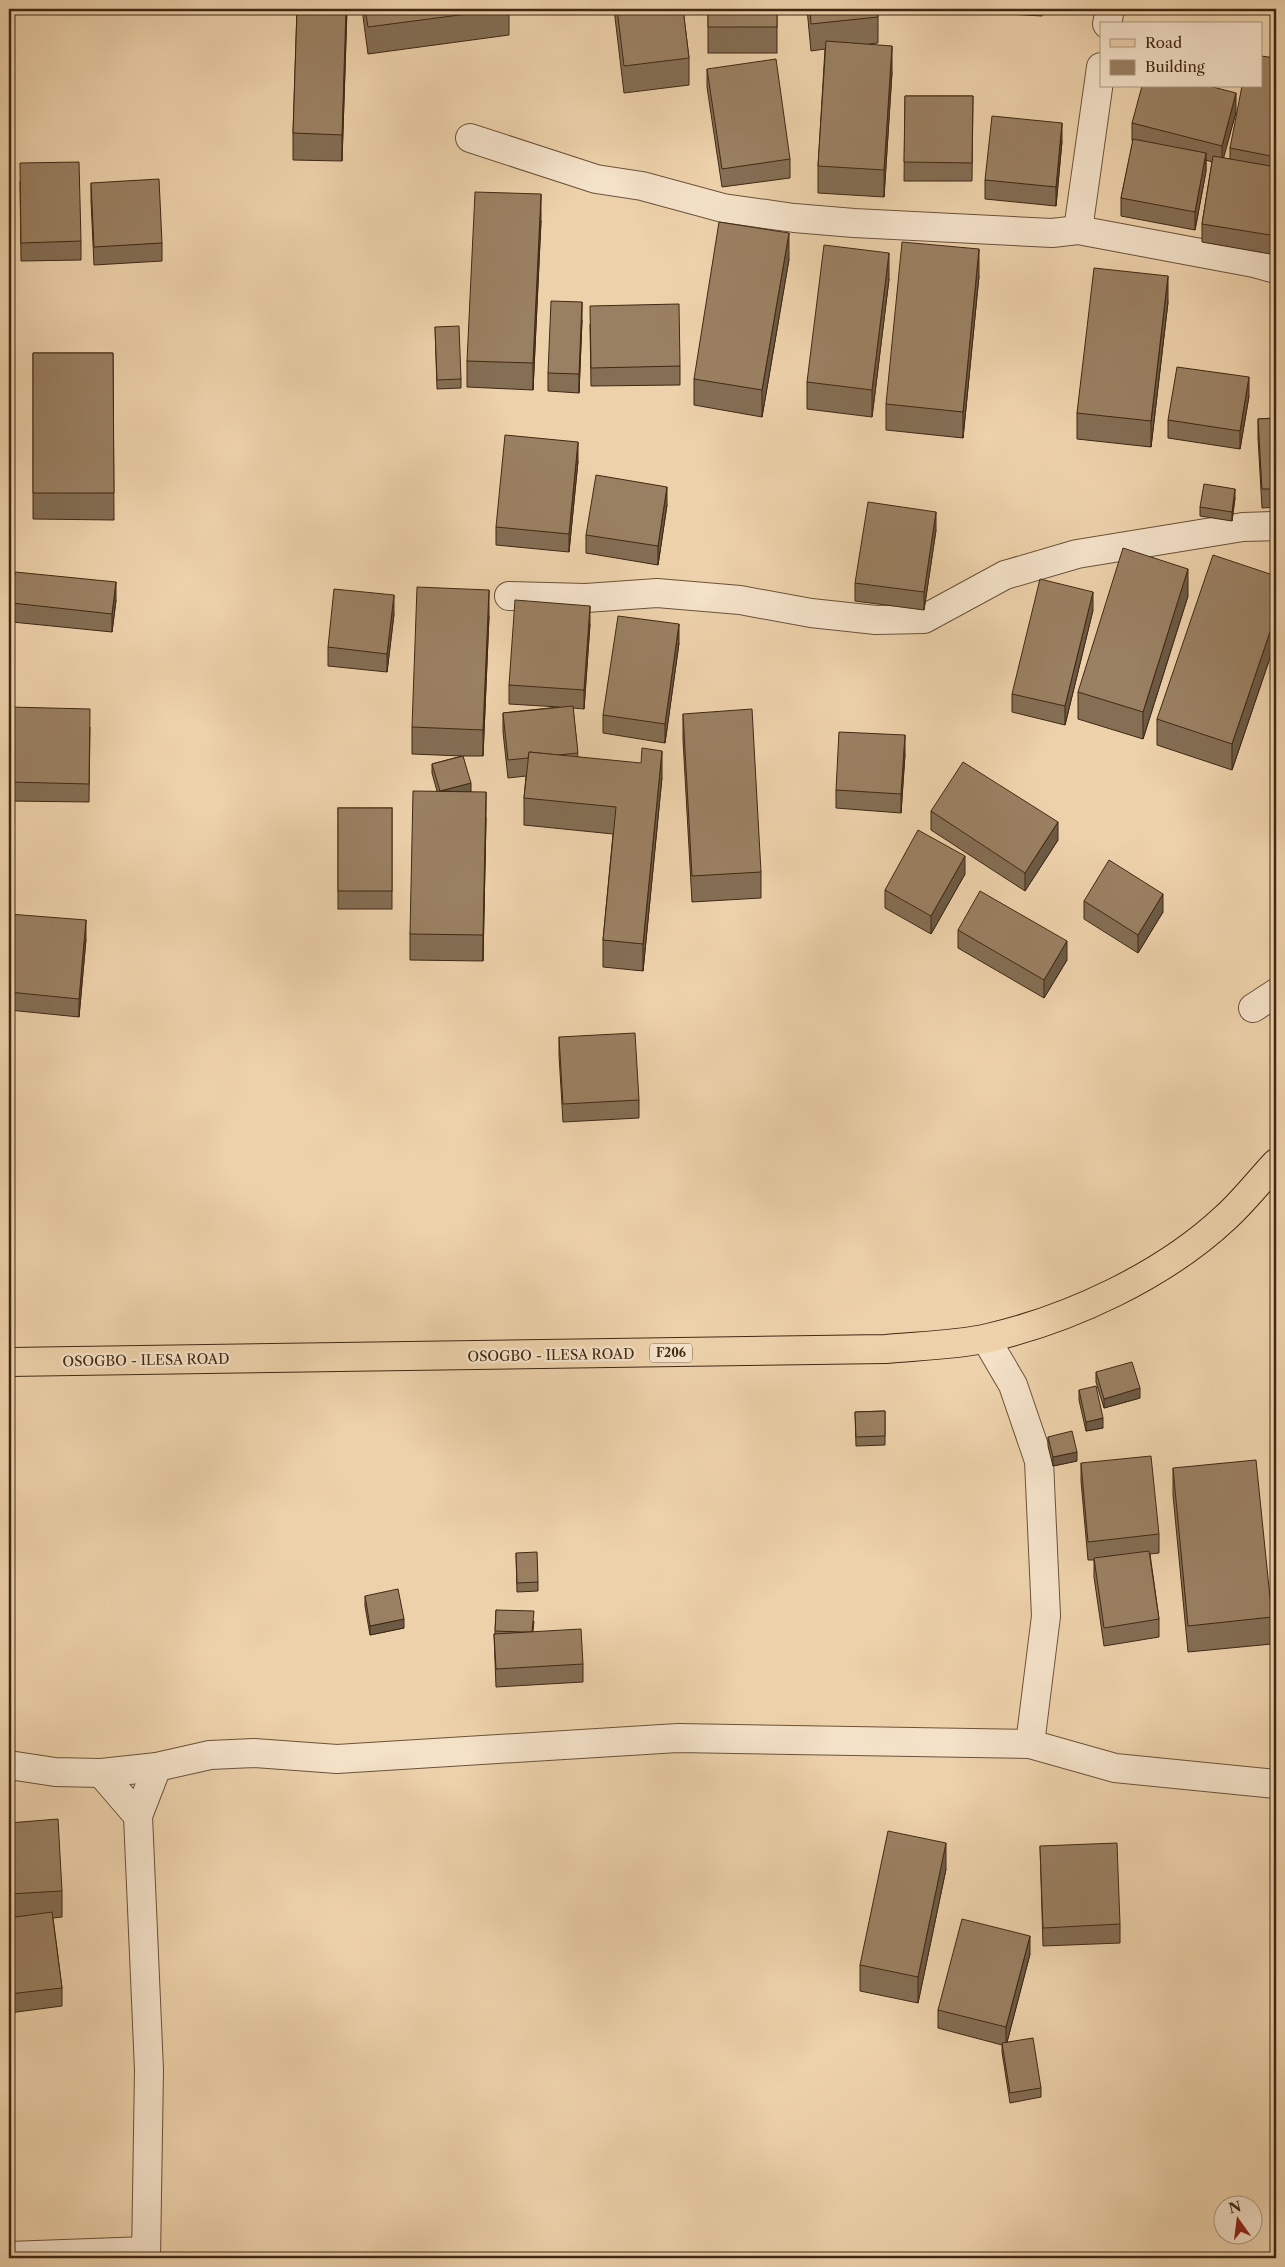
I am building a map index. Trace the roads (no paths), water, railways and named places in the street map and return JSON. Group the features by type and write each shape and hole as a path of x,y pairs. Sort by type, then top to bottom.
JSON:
{"main road":[{"name":"OSOGBO - ILESA ROAD","path":"9,1362 886,1349 986,1339 1039,1323 1099,1300 1162,1266 1225,1218 1276,1163"}],"street":[{"path":"1108,22 1110,9"},
{"path":"1078,230 1100,75"},
{"path":"470,138 596,179 642,186 723,208 794,218 864,224 1052,233 1078,230 1245,261 1276,269"},
{"path":"509,596 586,598 657,593 740,600 811,612 876,620 924,619 1006,575 1077,554 1243,527 1276,526"},
{"path":"1253,1008 1276,993"},
{"path":"986,1339 1013,1385 1039,1461 1046,1616 1030,1744"},
{"path":"9,1765 55,1772 101,1773 157,1767 210,1755 254,1753 338,1759 678,1738 1030,1744 1115,1768 1276,1784"},
{"path":"9,2256 146,2255 149,2070 138,1816 157,1767"},
{"path":"101,1773 138,1816"}]}
